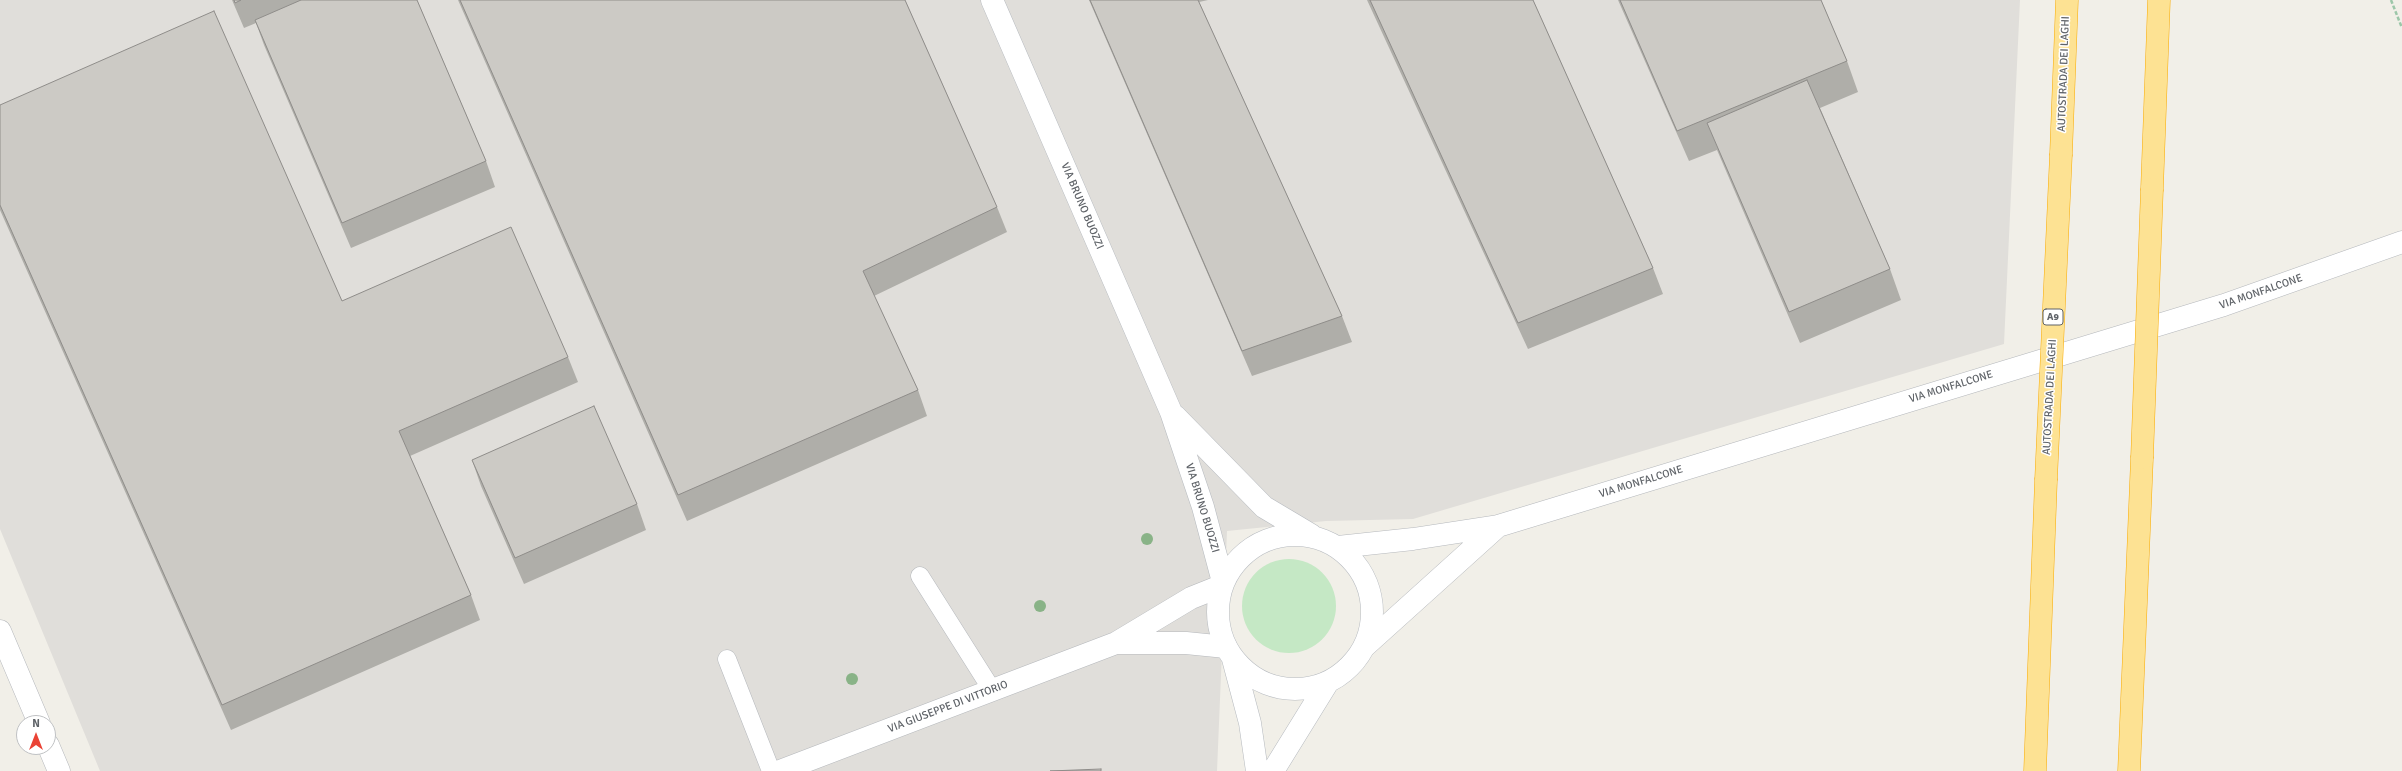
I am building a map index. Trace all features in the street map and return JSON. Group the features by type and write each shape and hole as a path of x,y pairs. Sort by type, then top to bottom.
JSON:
{"highway":[{"name":"AUTOSTRADA DEI LAGHI","path":"2036,771 2046,480 2067,0"},
{"path":"2129,771 2159,0"}],"street":[{"name":"VIA BRUNO BUOZZI","path":"992,0 1172,412 1203,507 1222,584"},
{"name":"VIA MONFALCONE","path":"1338,547 1413,539 1498,526 2224,305 2402,242"},
{"name":"VIA BRUNO BUOZZI","path":"1172,412 1264,507 1313,536"},
{"name":"VIA MONFALCONE","path":"1366,645 1498,526"},
{"path":"1229,653 1252,676 1276,687 1303,689 1328,682 1350,667 1366,645 1372,624 1371,594 1366,580 1355,562 1338,547 1313,536 1291,534 1270,539 1257,545 1234,563 1222,584 1218,618 1250,723 1257,771"},
{"name":"VIA GIUSEPPE DI VITTORIO","path":"780,771 1116,643 1191,598 1222,584"},
{"path":"0,631 36,715"},
{"name":"VIA GIUSEPPE DI VITTORIO","path":"1116,643 1186,643 1229,653"},
{"path":"1273,771 1328,682"},
{"path":"52,755 59,771"}],"lane":[{"path":"920,576 992,690"},
{"path":"726,659 771,771"}],"path":[{"path":"2391,0 2402,28"}],"shaded area":[{"path":"0,0 2020,0 2004,344 1413,519 1326,521 1227,531 1217,771 100,771 0,529"}],"green space":[{"path":"1289,559 1307,562 1322,573 1333,588 1336,606 1333,624 1322,639 1307,650 1289,653 1271,650 1256,639 1245,624 1242,606 1245,588 1256,573 1271,562"}],"building":[{"path":"234,0 241,0 235,3"},
{"path":"301,0 417,0 486,161 342,223 255,20"},
{"path":"460,0 905,0 997,207 863,271 918,390 678,495"},
{"path":"1090,0 1198,0 1342,316 1242,351"},
{"path":"1370,0 1533,0 1653,268 1518,323"},
{"path":"1620,0 1821,0 1847,61 1677,131"},
{"path":"214,11 342,301 511,227 568,357 399,431 471,595 222,705 0,205 0,105"},
{"path":"1807,80 1890,269 1789,312 1707,123"},
{"path":"594,406 637,504 515,558 472,460"},
{"path":"1101,769 1101,771 1050,771"}]}
